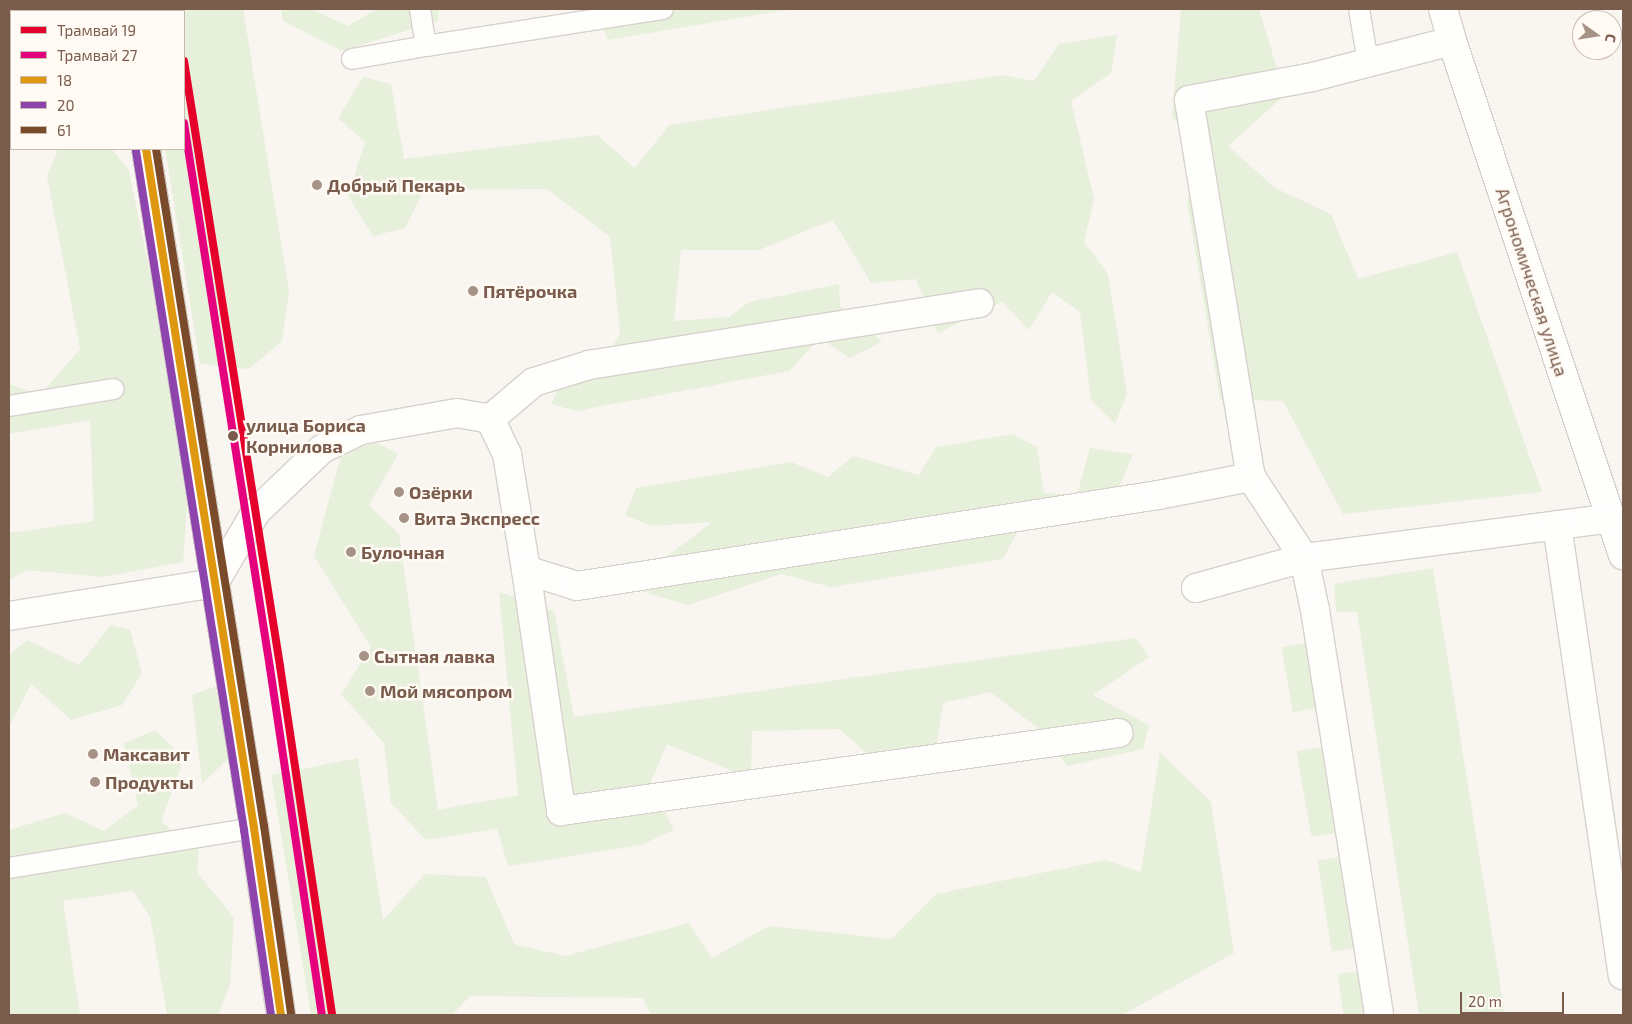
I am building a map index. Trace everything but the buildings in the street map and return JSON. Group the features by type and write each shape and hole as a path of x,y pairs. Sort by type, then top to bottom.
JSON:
{"street":[{"name":"Агрономическая улица","path":"1443,9 1623,555"},
{"path":"1379,1015 1304,558 1251,477 1189,100 1313,77 1452,41"},
{"path":"146,150 254,828 281,1015"},
{"path":"490,419 534,382 589,365 979,303"},
{"path":"214,583 256,512 322,449 361,430 457,413 490,419"},
{"path":"490,419 507,454 561,811 1119,733"},
{"path":"526,570 577,586 1158,495 1251,477"},
{"path":"1196,588 1304,558 1611,518"},
{"path":"1557,525 1623,975"},
{"path":"9,616 214,583"}],"lane":[{"path":"420,9 426,46"},
{"path":"352,59 663,9"},
{"path":"1359,9 1368,62"},
{"path":"9,406 114,389"},
{"path":"9,868 254,828"}],"green space":[{"path":"243,9 289,291 282,341 249,369 200,364 165,150 185,150 185,10 144,10"},
{"path":"281,9 311,9 348,26 377,9 439,9 438,21 342,51 283,21"},
{"path":"595,9 792,9 608,40"},
{"path":"1181,9 1259,9 1285,95 1228,146 1275,188 1331,214 1358,279 1457,252 1542,492 1343,514 1283,401 1220,399 1187,201 1213,150 1172,117"},
{"path":"1117,35 1111,73 1071,101 1094,199 1084,242 1108,274 1127,394 1115,424 1091,400 1080,312 1052,292 1029,330 1002,302 938,333 916,279 871,283 833,220 759,250 681,250 674,321 729,317 749,302 839,284 840,306 882,342 850,358 820,338 789,371 576,411 551,404 561,384 597,376 620,333 610,237 547,189 424,190 405,228 373,236 348,196 365,142 338,118 363,77 391,84 404,159 597,135 635,168 669,125 1003,75 1034,81 1059,44"},
{"path":"58,150 113,150 129,171 163,336 188,498 183,562 102,577 27,570 9,580 9,533 94,521 90,420 9,434 9,384 40,395 80,349 47,176"},
{"path":"1012,434 1037,447 1044,493 1077,495 1090,448 1133,454 1106,519 1018,531 1003,559 831,587 781,574 688,605 617,584 627,561 657,564 712,522 651,526 625,515 636,488 791,462 828,477 853,456 919,475 936,447"},
{"path":"375,442 398,454 369,505 399,534 438,810 518,795 499,592 554,611 574,717 1136,638 1149,657 1093,695 1149,725 1143,749 1067,766 1043,732 990,692 943,703 936,749 871,757 839,729 752,731 751,779 667,744 650,784 674,830 641,845 508,866 497,829 426,840 391,803 384,743 341,694 371,647 314,556 341,455"},
{"path":"1433,568 1505,1015 1419,1015 1357,612 1336,612 1334,584"},
{"path":"111,625 130,630 142,673 122,705 71,720 31,684 9,727 9,654 28,640 79,665"},
{"path":"1306,643 1317,708 1293,712 1281,647"},
{"path":"215,686 229,758 202,784 192,695"},
{"path":"155,730 184,758 161,822 199,850 197,872 234,918 230,985 218,1015 167,1015 150,916 133,891 63,901 80,1015 9,1015 9,830 65,813 104,831 138,805 124,743"},
{"path":"1327,746 1342,832 1312,837 1296,751"},
{"path":"1160,752 1211,802 1234,953 1122,1015 651,1015 643,998 470,996 452,1015 311,1015 271,775 358,758 383,920 425,874 486,877 514,944 565,956 689,923 712,958 769,926 891,939 936,894 1106,860 1141,872"},
{"path":"1346,856 1360,947 1332,951 1317,861"},
{"path":"1364,970 1371,1015 1344,1015 1337,974"}],"tram line":[{"name":"19","path":"185,67 280,666 332,1015"},
{"name":"27","path":"185,129 270,668 322,1015"}],"transit line":[{"name":"18","path":"146,150 254,828 281,1015"},
{"name":"61","path":"156,150 264,826 291,1014"},
{"name":"20","path":"136,151 244,830 271,1015"}],"place":[{"name":"Добрый Пекарь","path":"317,185"},
{"name":"Пятёрочка","path":"473,291"},
{"name":"улица Бориса Корнилова","path":"233,436"},
{"name":"Озёрки","path":"399,492"},
{"name":"Вита Экспресс","path":"404,518"},
{"name":"Булочная","path":"351,552"},
{"name":"Сытная лавка","path":"364,656"},
{"name":"Мой мясопром","path":"370,691"},
{"name":"Максавит","path":"93,754"},
{"name":"Продукты","path":"95,782"}]}
